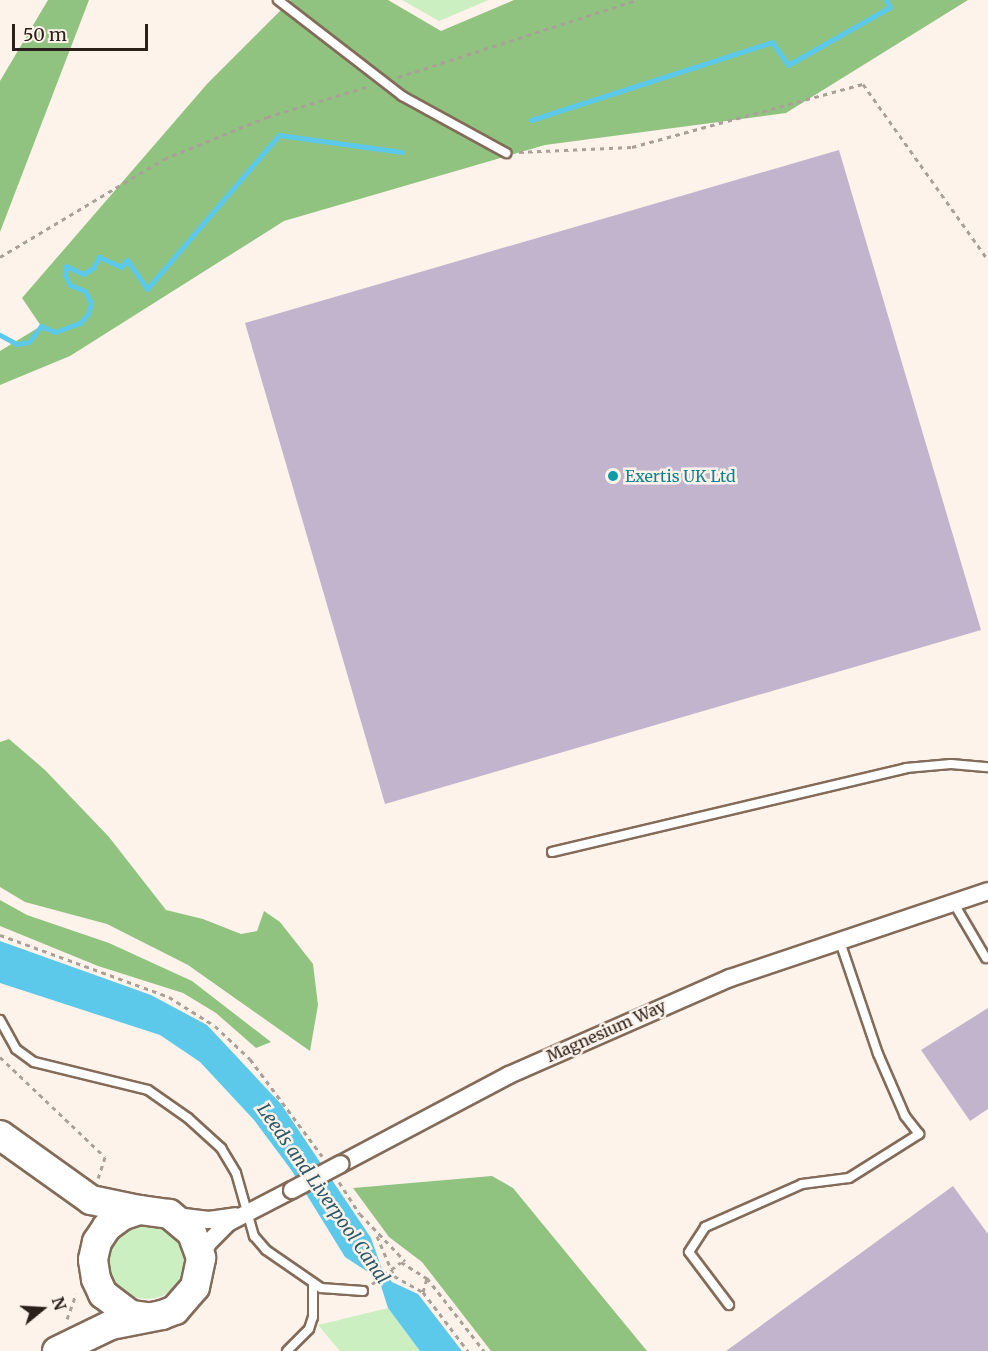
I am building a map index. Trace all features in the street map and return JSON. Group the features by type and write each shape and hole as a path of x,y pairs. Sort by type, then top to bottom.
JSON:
{"highway":[{"path":"0,1135 83,1188 92,1200 169,1214 192,1233 201,1258 199,1278 186,1301 162,1315 111,1325 61,1348"},
{"path":"61,1348 85,1319 96,1279 93,1260 97,1242 115,1221 139,1210"},
{"path":"96,1279 116,1307 131,1315 148,1317"}],"street":[{"name":"Magnesium Way","path":"201,1258 216,1233 246,1212 339,1171 509,1075 607,1029 730,978 838,939 988,891"},
{"name":"Magnesium Way","path":"169,1214 209,1220 246,1212"}],"lane":[{"path":"278,0 383,82 506,153"},
{"path":"552,852 906,768 951,764 988,767"},
{"path":"953,902 986,958"},
{"path":"729,1305 689,1252 705,1227 802,1184 849,1178 919,1134 905,1116 878,1054 838,939"},
{"path":"0,1020 16,1049 34,1062 148,1090 188,1118 221,1148 236,1173 254,1236 293,1271 313,1283 338,1291 363,1291"},
{"path":"287,1351 311,1323 313,1283"}],"path":[{"path":"0,257 164,159 267,117 637,0"},
{"path":"506,153 632,147 863,84 988,260"},
{"path":"0,935 169,997 215,1026 250,1059 324,1159"},
{"path":"0,1057 105,1157 83,1188"},
{"path":"339,1171 377,1235 394,1276 423,1292 468,1351"},
{"path":"377,1235 403,1261 427,1278 484,1351"},
{"path":"384,1275 403,1261"},
{"path":"423,1292 427,1278"}],"green space":[{"path":"48,0 89,0 0,232 0,81"},
{"path":"291,0 388,0 441,31 514,0 968,0 786,113 545,145 284,221 70,356 0,385 0,351 41,326 22,298 207,84"},
{"path":"402,0 489,0 439,21"},
{"path":"9,739 45,770 109,837 166,910 203,919 241,934 257,931 264,911 280,922 313,964 318,1005 310,1051 188,965 107,924 25,902 0,887 0,742"},
{"path":"0,900 27,915 109,943 192,981 271,1042 256,1048 216,1013 183,993 98,966 0,926"},
{"path":"492,1176 513,1188 647,1351 491,1351 422,1262 389,1237 353,1188"},
{"path":"139,1221 155,1221 169,1227 180,1238 186,1252 186,1268 180,1282 169,1293 155,1299 139,1299 125,1293 114,1282 108,1268 108,1252 114,1238 125,1227"},
{"path":"388,1308 420,1351 340,1351 318,1325"}],"water":[{"name":"Leeds and Liverpool Canal","path":"0,941 151,995 207,1025 281,1104 371,1238 382,1269 392,1282 418,1294 462,1351 420,1351 388,1308 381,1286 371,1274 345,1257 292,1171 254,1120 200,1062 160,1035 0,983"}],"building":[{"name":"Exertis UK Ltd","path":"839,150 981,630 385,804 245,323"},
{"path":"988,1008 988,1109 970,1121 921,1050"},
{"path":"953,1186 988,1234 988,1351 726,1351"}],"waterway":[{"path":"531,120 772,42 788,65 890,7 886,0"},
{"path":"0,335 17,344 29,342 41,326 55,332 80,323 88,314 91,303 85,291 70,285 65,275 66,266 83,274 93,268 99,257 121,267 127,260 147,289 279,135 402,152"}],"place":[{"name":"Exertis UK Ltd","path":"613,476"}]}
